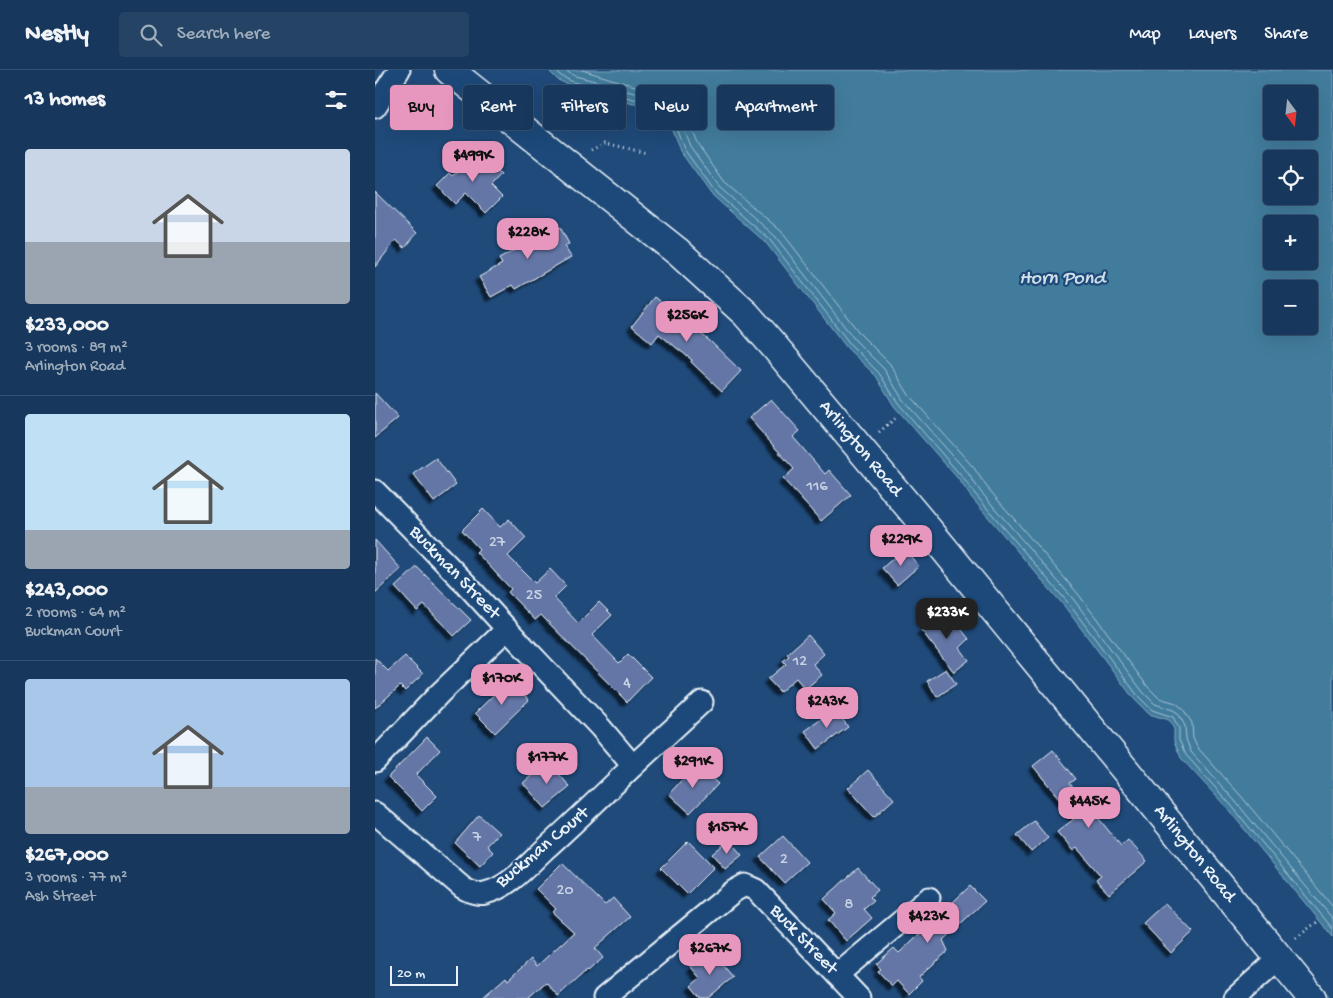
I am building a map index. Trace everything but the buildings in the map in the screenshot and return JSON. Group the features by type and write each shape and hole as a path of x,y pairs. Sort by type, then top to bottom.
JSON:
{"street":[{"path":"375,107 399,70"},
{"name":"Arlington Road","path":"449,70 678,252 746,314 1287,948 1312,998"},
{"name":"Buckman Street","path":"375,491 507,629 375,761"},
{"path":"507,629 633,766"},
{"name":"Buckman Court","path":"375,813 463,888 473,893 484,893 501,887 521,871 703,702"},
{"name":"Buck Street","path":"604,998 734,891 745,886 756,890 859,998"},
{"path":"837,975 929,898"},
{"path":"1235,998 1287,948"}],"path":[{"path":"591,150 605,143 647,154"},
{"path":"878,432 897,417"},
{"path":"1287,948 1317,922"}],"water":[{"name":"Horn Pond","path":"548,70 1333,70 1333,937 1227,808 1181,758 1174,741 1174,729 1169,720 1149,714 1134,699 1065,607 971,497 960,481 894,406 876,376 847,348 766,243 711,194 680,151 672,130 707,130 707,85 636,85 636,104 633,104 626,102 626,85 569,85 558,80"}]}
